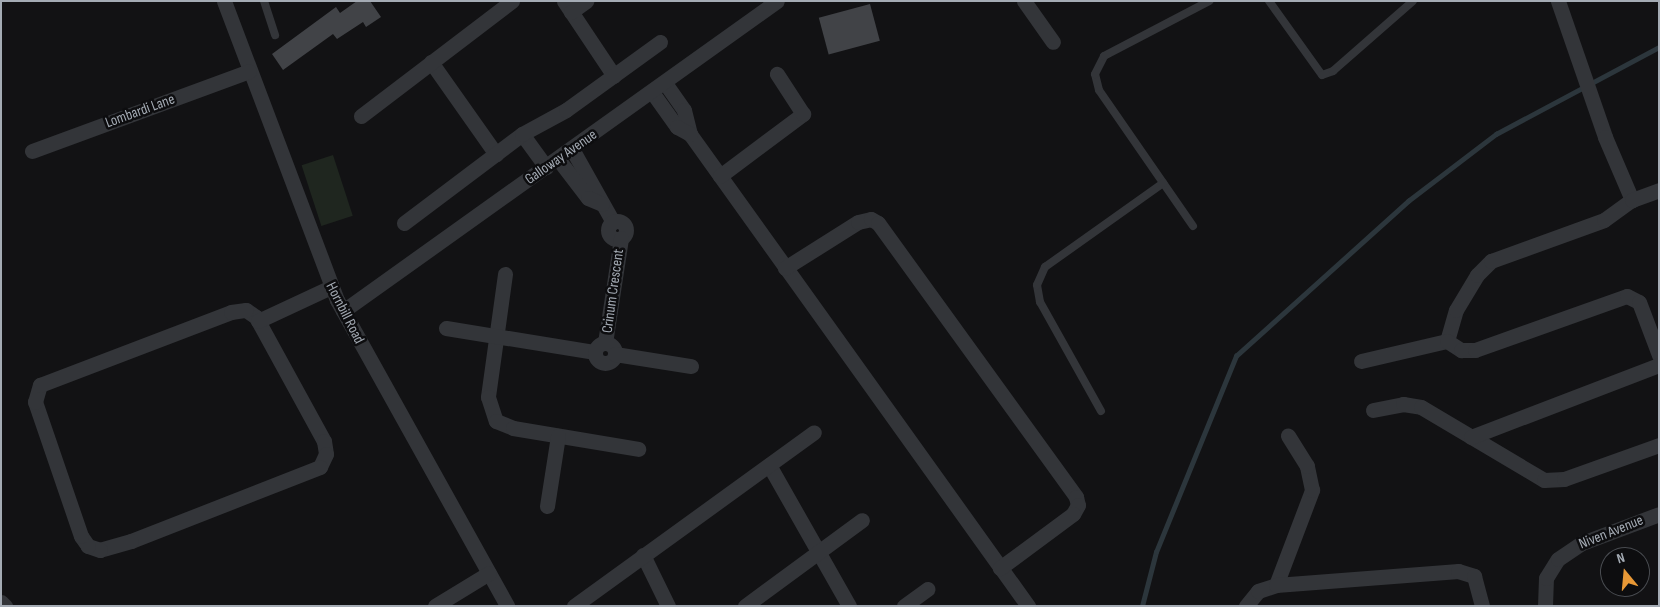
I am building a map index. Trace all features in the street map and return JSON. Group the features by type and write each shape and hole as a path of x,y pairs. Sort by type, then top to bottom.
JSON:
{"street":[{"name":"Hornbill Road","path":"224,1 248,71 331,287 507,606"},
{"path":"361,116 512,1"},
{"path":"586,1 567,7 614,76"},
{"name":"Galloway Avenue","path":"343,311 778,1"},
{"path":"1024,1 1053,42"},
{"path":"1558,1 1604,132 1632,200"},
{"path":"404,223 522,134 614,76 660,42"},
{"path":"431,62 496,154"},
{"name":"Lombardi Lane","path":"32,151 248,71"},
{"path":"720,176 803,114 777,74"},
{"path":"665,83 684,110 690,134 1028,606"},
{"path":"652,92 677,127 690,134"},
{"path":"522,134 588,198 602,204"},
{"path":"572,149 598,190 602,204"},
{"path":"1447,340 1461,302 1491,261 1604,220 1632,200 1659,190"},
{"name":"Crinum Crescent","path":"602,204 613,222 624,225 626,232 621,238 605,350"},
{"path":"785,268 858,222 871,219 878,223 1036,441 1078,505 1073,514 1000,568"},
{"path":"505,274 498,336 488,397 493,416 513,428 638,449"},
{"path":"258,321 331,287"},
{"path":"1361,361 1447,340 1461,350 1475,350 1627,296 1639,302 1659,356"},
{"path":"246,310 258,321 324,441 326,454 320,467 131,541 100,550 88,546 81,536 35,402 40,385 231,312 246,310"},
{"path":"446,328 605,350 691,366"},
{"path":"1471,437 1659,365"},
{"path":"1373,410 1413,405 1471,437 1532,476 1552,481 1659,445"},
{"path":"574,606 814,432"},
{"path":"547,506 558,436"},
{"path":"1276,585 1312,490 1306,466 1288,436"},
{"path":"769,465 849,606"},
{"name":"Niven Avenue","path":"1545,606 1546,578 1558,559 1582,543 1659,514"},
{"path":"745,606 862,520"},
{"path":"643,555 668,606"},
{"path":"1246,606 1258,591 1276,585 1466,571 1477,582 1482,606"},
{"path":"435,606 488,573"},
{"path":"904,606 927,589"},
{"path":"1,602 5,606"}],"lane":[{"path":"264,1 275,34"},
{"path":"1193,226 1099,90 1097,65 1104,56 1209,1"},
{"path":"1269,1 1322,76 1333,71 1413,1"},
{"path":"1102,412 1040,302 1037,285 1045,266 1163,183"}],"shaded area":[{"path":"333,155 353,216 321,226 302,165"}],"building":[{"path":"357,1 370,1 381,17 366,27 363,22 337,39 333,34 283,70 272,54 336,7 340,13"},
{"path":"870,4 880,41 829,54 819,18"}],"waterway":[{"path":"1142,606 1156,552 1236,356 1408,201 1496,134 1659,47"}]}
